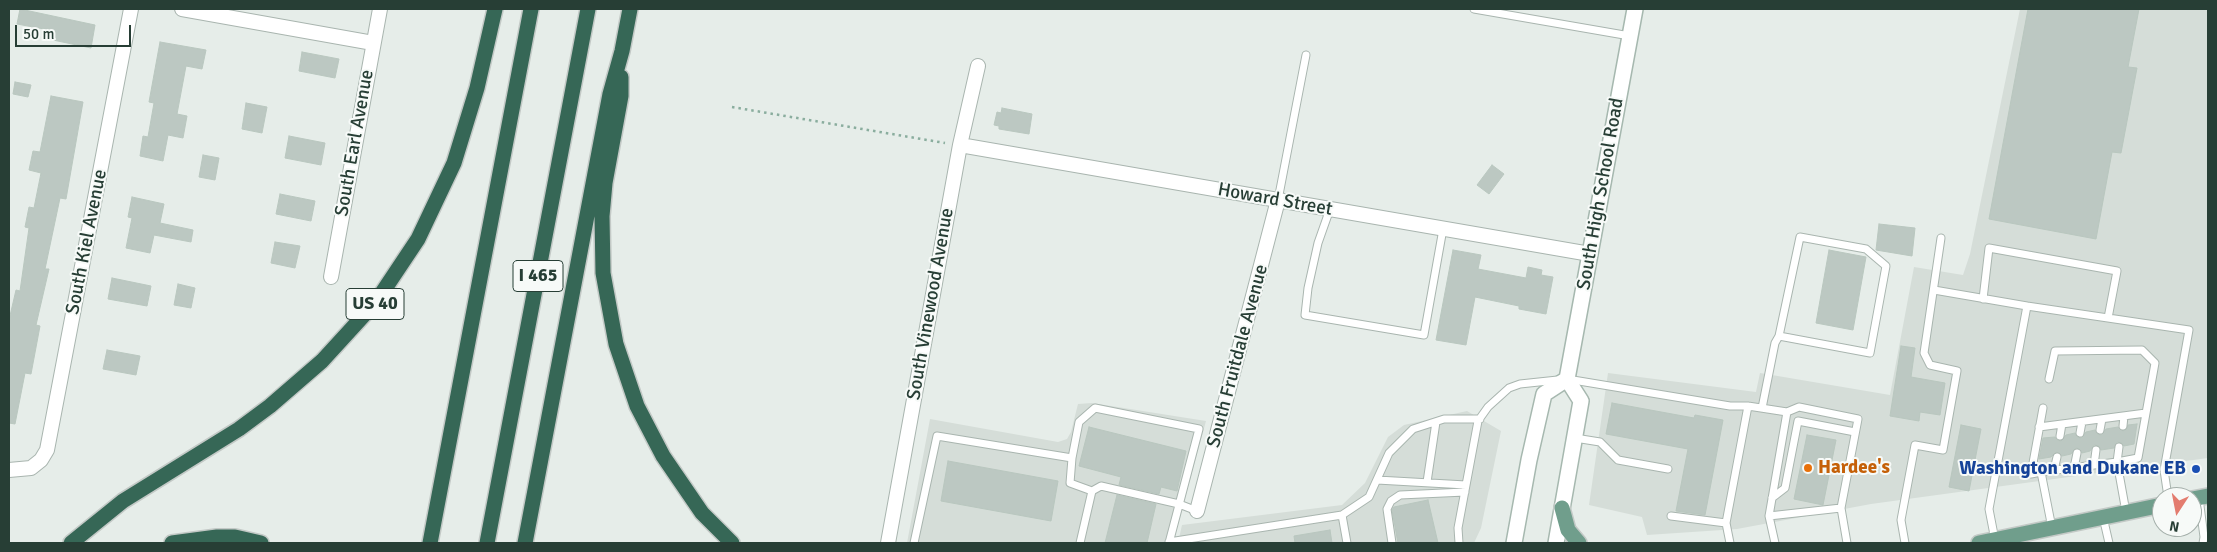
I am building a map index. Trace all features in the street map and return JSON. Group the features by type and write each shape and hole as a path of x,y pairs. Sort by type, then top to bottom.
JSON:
{"highway":[{"name":"US 40","path":"71,543 123,501 238,429 270,406 322,361 376,302 418,239 454,163 477,88 496,9"},
{"path":"430,543 531,9"},
{"name":"I 465","path":"487,543 588,9"},
{"path":"525,543 610,94 622,51 630,9"},
{"path":"622,51 621,96 605,183 602,244 608,308 616,344 637,406 663,456 702,513 732,543"},
{"path":"172,543 217,536 235,537 261,543"}],"main road":[{"path":"1979,543 2018,539 2052,528 2152,506"},
{"path":"1562,508 1568,530 1579,543"}],"street":[{"name":"South Kiel Avenue","path":"9,470 31,468 44,455 51,436 131,9"},
{"path":"182,9 373,43"},
{"name":"South Earl Avenue","path":"331,277 380,9"},
{"name":"South High School Road","path":"1567,379 1635,9"},
{"name":"South Vinewood Avenue","path":"888,543 960,145 978,66"},
{"name":"Howard Street","path":"960,145 1590,254"},
{"name":"South Fruitdale Avenue","path":"1198,511 1278,200"},
{"path":"1514,543 1529,460 1544,394 1567,379 1581,401 1556,543"}],"lane":[{"path":"1474,9 1630,36"},
{"path":"1278,200 1306,55"},
{"path":"1330,209 1318,243 1308,288 1305,315 1424,335 1443,229"},
{"path":"1762,408 1800,237 1866,249 1886,266 1870,353 1779,336"},
{"path":"1905,543 1901,520 1915,445 1943,450 1957,371 1930,365 1924,353 1941,238"},
{"path":"1982,299 1989,248 2117,270 2108,318"},
{"path":"1934,290 2189,330 2164,470 2167,487"},
{"path":"1995,540 1989,509 2027,306"},
{"path":"2043,408 2031,474 2138,458 2155,363 2142,350 2055,351 2049,379"},
{"path":"1459,543 1458,528 1480,419 1488,407 1509,388 1520,384 1567,379 1730,406 1748,406 1788,412 1799,407 1858,419 1841,508 1847,543"},
{"path":"1730,543 1726,523 1748,406"},
{"path":"1092,491 1070,483 1072,458 1079,422 1095,408 1199,429 1169,543 1342,515 1369,497 1389,453 1413,429 1444,419 1480,419"},
{"path":"1775,543 1769,516 1788,412"},
{"path":"2039,427 2146,413"},
{"path":"2123,426 2124,416"},
{"path":"2100,430 2102,419"},
{"path":"1772,498 1785,488 1798,421 1855,432"},
{"path":"1427,482 1436,422"},
{"path":"2080,432 2082,422"},
{"path":"2060,436 2062,424"},
{"path":"914,543 937,436 1072,458"},
{"path":"1575,438 1600,442 1618,460 1668,469"},
{"path":"2119,447 2116,462 2126,512"},
{"path":"2094,465 2096,450"},
{"path":"2074,468 2077,453"},
{"path":"2054,470 2057,457"},
{"path":"2041,472 2052,528"},
{"path":"1377,480 1427,482 1466,489"},
{"path":"1080,543 1092,491 1101,486 1179,504 1198,511"},
{"path":"1392,543 1387,509 1391,501 1400,495 1466,489"},
{"path":"1769,516 1841,508"},
{"path":"1342,515 1347,543"},
{"path":"1671,516 1726,523"},
{"path":"2103,517 2109,543"},
{"path":"2202,517 2203,543"}],"path":[{"path":"732,107 960,145"}],"shaded area":[{"path":"2020,9 2208,9 2208,458 1871,504 1737,529 1647,535 1642,517 1589,505 1608,373 1756,392 1760,373 1890,395 1914,267 1963,275 1970,254"},
{"path":"1092,403 1206,421 1173,543 907,543 930,419 1058,442 1067,439 1071,432 1078,404"},
{"path":"1467,411 1501,431 1481,528 1474,543 1178,543 1182,525 1342,505 1365,483 1388,437 1404,425"}],"building":[{"path":"20,9 95,25 91,48 53,40 55,31 17,24"},
{"path":"2028,9 2139,9 2128,67 2137,68 2121,153 2112,152 2096,239 1989,219"},
{"path":"160,42 206,50 202,69 186,66 177,114 187,116 183,138 168,135 163,161 140,156 143,136 148,137 154,103 149,102"},
{"path":"302,52 339,59 335,78 299,71"},
{"path":"15,82 31,85 28,97 13,94"},
{"path":"51,96 83,102 66,199 60,198 45,269 49,269 36,325 40,326 31,374 25,373 15,424 9,423 9,320 16,290 20,291 29,228 25,227 29,207 34,208 41,173 29,170 33,151 40,152"},
{"path":"246,103 267,107 262,133 242,129"},
{"path":"1002,108 1032,114 1029,134 999,129 999,126 994,125 997,112 1001,113"},
{"path":"289,136 325,143 321,165 285,158"},
{"path":"203,155 219,158 215,180 199,177"},
{"path":"1492,165 1504,174 1489,194 1477,185"},
{"path":"280,194 315,201 311,221 276,214"},
{"path":"132,197 164,204 160,223 193,230 191,242 154,235 150,253 126,248 132,218 128,217"},
{"path":"1879,224 1915,228 1912,256 1876,250"},
{"path":"275,242 300,246 295,268 271,263"},
{"path":"1453,250 1481,255 1478,269 1526,278 1528,267 1542,270 1541,275 1553,277 1546,314 1475,297 1466,345 1436,340"},
{"path":"1829,250 1866,257 1853,330 1816,323"},
{"path":"112,278 151,286 147,306 108,299"},
{"path":"178,284 195,288 191,308 174,305"},
{"path":"1901,346 1915,348 1911,377 1945,383 1940,415 1920,412 1919,421 1890,416"},
{"path":"107,350 140,356 136,375 103,369"},
{"path":"1612,403 1694,418 1695,415 1723,420 1705,515 1676,511 1688,449 1606,434"},
{"path":"2137,424 2134,444 2124,446 2122,443 2117,442 2114,448 2101,450 2099,446 2094,445 2090,451 2082,453 2080,449 2076,448 2071,454 2062,456 2056,452 2051,457 2039,459 2043,438 2055,437 2061,441 2066,435 2075,433 2077,437 2081,438 2086,432 2095,430 2097,434 2101,435 2106,429 2118,427 2123,431 2127,429 2128,425"},
{"path":"1961,425 1981,429 1969,491 1949,487"},
{"path":"1089,427 1186,451 1177,491 1161,487 1159,494 1119,485 1121,477 1079,466"},
{"path":"1807,435 1836,440 1823,505 1794,499"},
{"path":"948,461 1058,481 1051,521 941,501"},
{"path":"1117,495 1156,504 1147,543 1105,543"},
{"path":"1428,500 1438,543 1398,543 1392,510 1394,507"},
{"path":"1330,530 1332,543 1295,543 1294,536"}],"place":[{"name":"Hardee's","path":"1808,468"},
{"name":"Washington and Dukane EB","path":"2196,469"}]}
